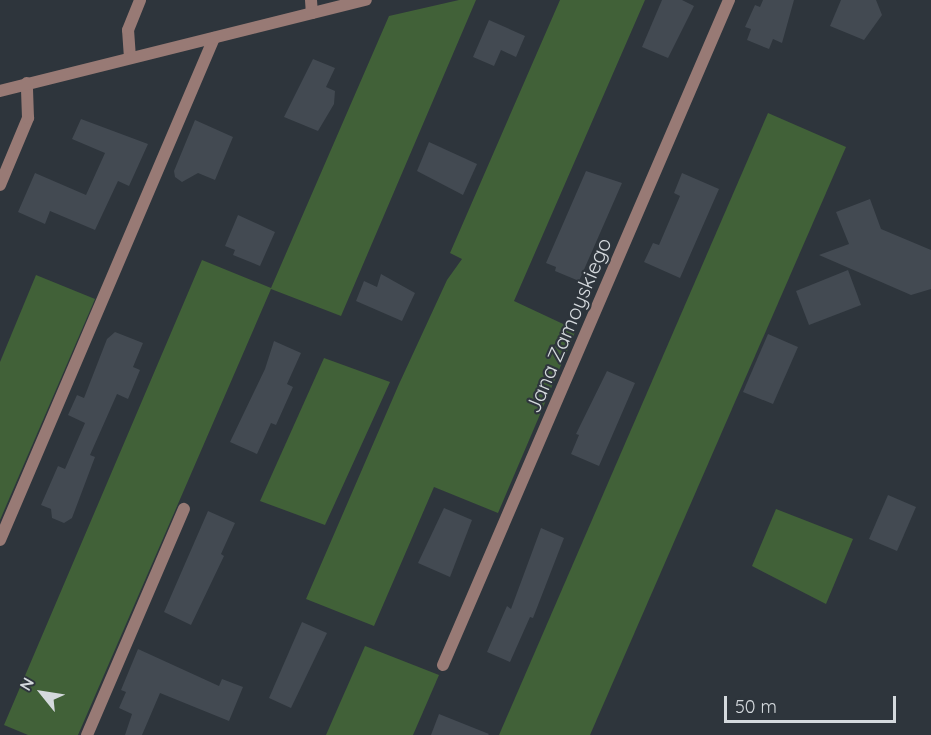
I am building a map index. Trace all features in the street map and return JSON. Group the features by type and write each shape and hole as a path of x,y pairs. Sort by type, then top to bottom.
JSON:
{"street":[{"path":"130,58 128,30 140,0"},
{"path":"311,0 312,13"},
{"path":"0,91 366,0"},
{"name":"Jana Zamoyskiego","path":"443,665 729,0"},
{"path":"0,540 214,38"},
{"path":"0,185 28,118 27,83"},
{"path":"87,735 184,509"}],"green space":[{"path":"459,0 476,0 341,316 271,289 78,735 28,735 4,725 202,260 271,288 389,16"},
{"path":"560,0 645,0 514,301 576,330 498,513 434,487 374,626 306,599 399,384 447,280 462,259 450,253"},
{"path":"768,113 846,147 590,735 499,735"},
{"path":"36,275 95,299 0,520 0,362"},
{"path":"324,358 390,382 325,525 260,501"},
{"path":"776,509 853,539 826,604 752,566"},
{"path":"365,646 439,675 413,735 326,735"}],"building":[{"path":"662,0 682,0 694,6 668,58 642,47"},
{"path":"763,0 794,0 782,43 773,39 769,49 747,40 751,29 745,27 755,5 760,7"},
{"path":"841,0 876,0 882,15 864,40 830,26"},
{"path":"489,20 525,36 516,57 501,50 494,66 473,57"},
{"path":"313,59 335,68 326,87 335,91 334,104 318,131 284,117"},
{"path":"81,119 148,144 129,186 118,181 95,230 50,211 45,224 18,212 35,173 86,195 105,153 72,139"},
{"path":"195,120 233,137 215,180 198,173 182,182 175,177 174,171"},
{"path":"429,142 477,164 463,195 417,171"},
{"path":"586,171 622,183 579,281 555,271 556,267 546,263"},
{"path":"682,173 719,189 680,278 644,262 653,243 659,245 680,196 674,193"},
{"path":"870,199 881,229 931,250 931,289 911,295 819,255 849,244 836,212"},
{"path":"238,215 275,232 260,266 233,255 235,250 225,246"},
{"path":"848,270 861,305 809,325 796,291"},
{"path":"381,274 415,293 402,321 356,301 364,281 377,287"},
{"path":"115,332 143,343 133,367 140,370 128,399 117,394 90,455 95,457 72,518 64,523 52,518 51,509 41,505 58,466 65,469 85,423 68,415 77,395 84,398 107,339"},
{"path":"768,334 798,347 773,404 743,392"},
{"path":"274,341 301,353 287,384 293,387 276,425 271,423 257,454 230,442 265,369"},
{"path":"607,371 635,383 599,466 571,454 579,435 576,434"},
{"path":"888,495 916,507 897,551 869,539"},
{"path":"444,508 472,520 450,577 418,563"},
{"path":"208,511 235,523 221,554 224,556 191,625 164,612"},
{"path":"541,528 564,538 533,618 530,617 510,662 487,652 507,606 511,609"},
{"path":"302,622 327,633 291,708 269,698"},
{"path":"138,649 219,686 222,679 243,687 229,721 160,693 142,735 125,735 132,714 119,708 126,692 121,690"},
{"path":"439,714 489,734 431,735"}]}
